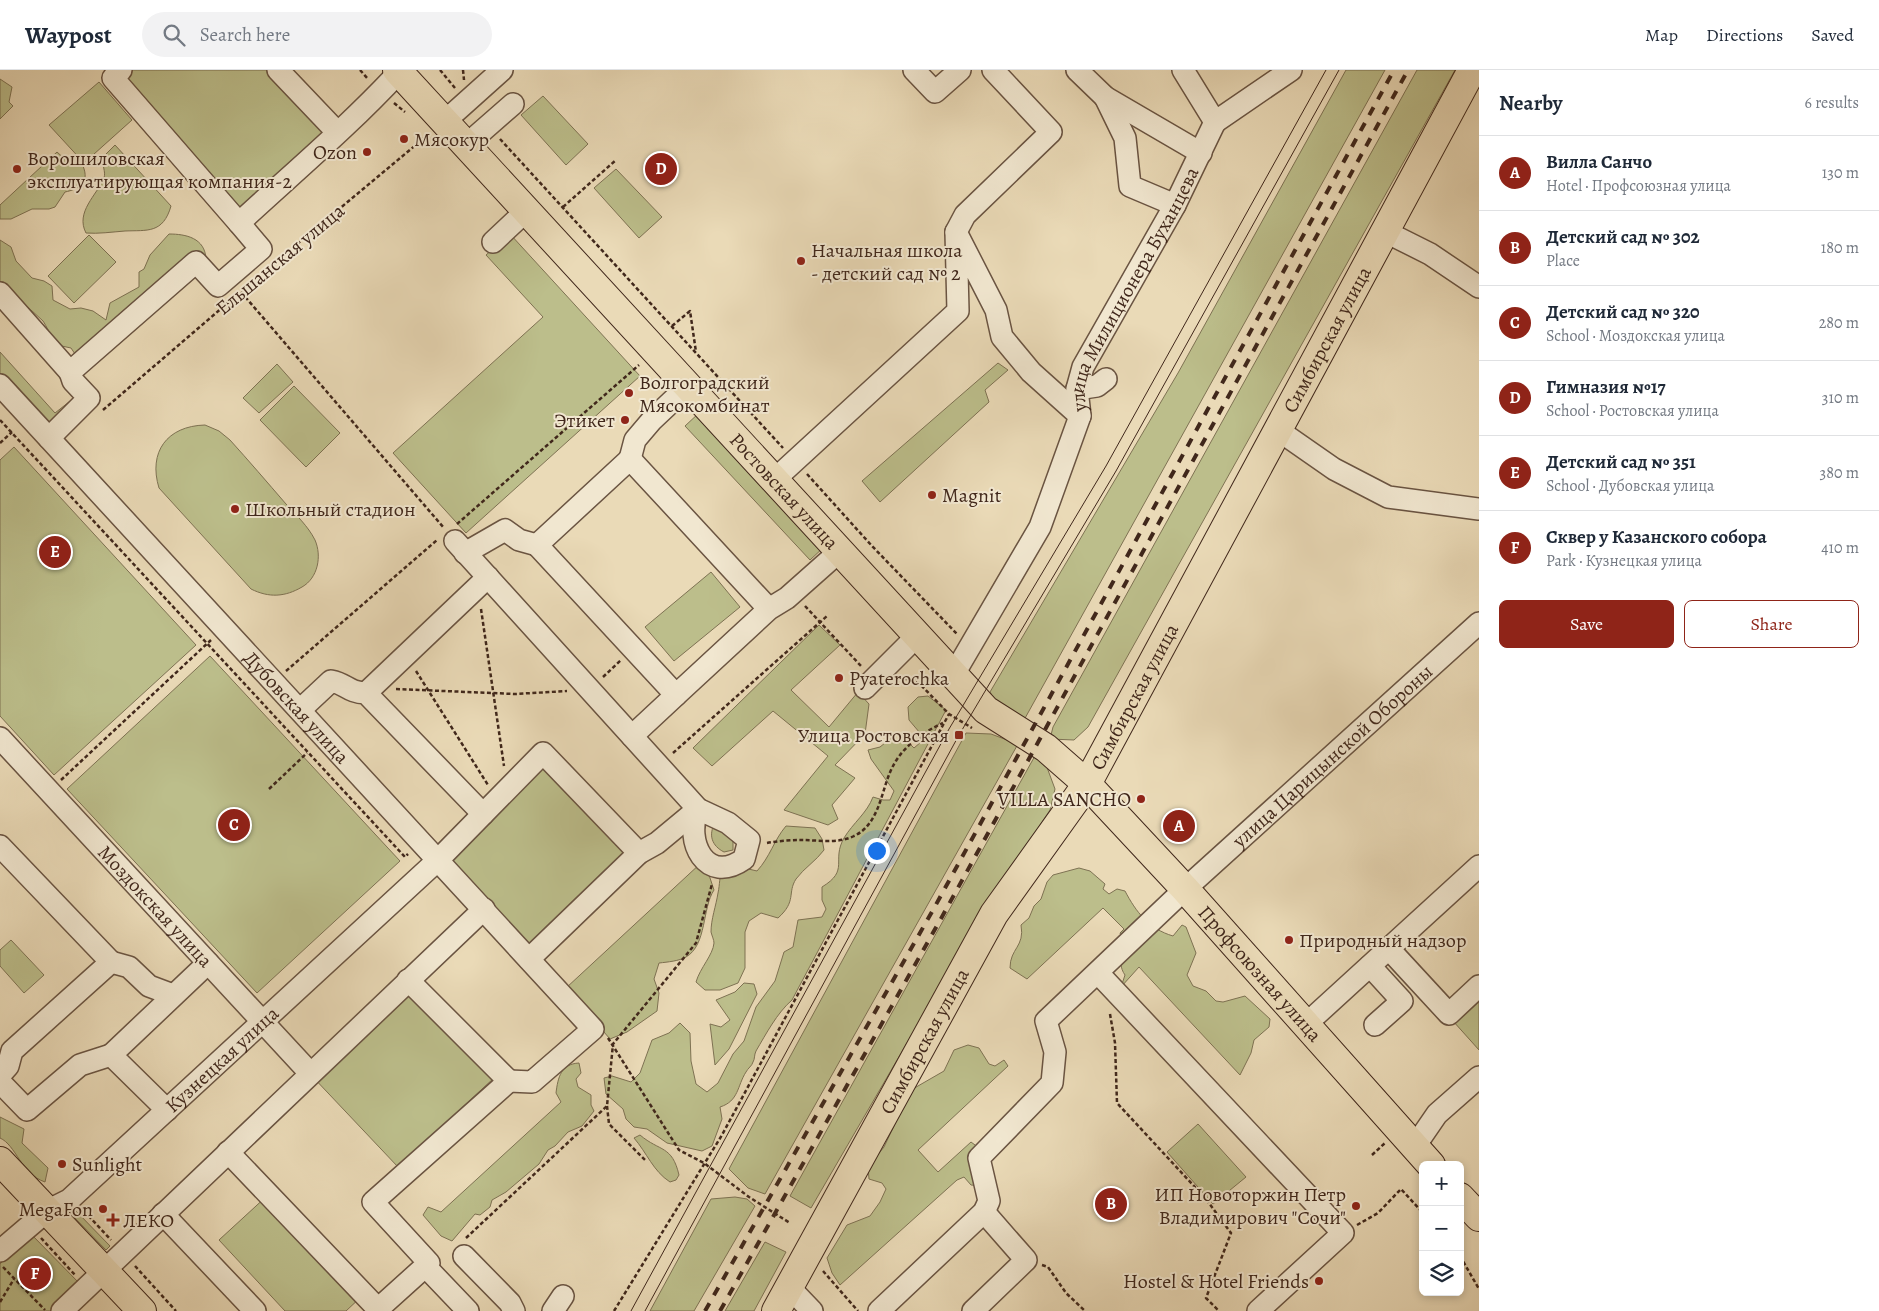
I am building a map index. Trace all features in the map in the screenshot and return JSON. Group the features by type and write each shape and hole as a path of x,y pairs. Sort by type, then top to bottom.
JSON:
{"main road":[{"name":"Ростовская улица","path":"406,73 465,146 986,710 1046,748 1086,784"},
{"name":"Симбирская улица","path":"776,1311 994,914 1086,784 1384,231 1472,83"},
{"name":"Профсоюзная улица","path":"1086,784 1185,889 1423,1156"},
{"path":"0,1161 42,1222 104,1270 142,1311"},
{"path":"1464,1201 1479,1217"}],"street":[{"path":"70,372 196,262 218,286 261,249 113,78 121,70"},
{"path":"278,70 337,132"},
{"path":"444,122 502,70"},
{"path":"914,70 936,92 960,70"},
{"path":"774,480 958,311 956,232 965,215 1051,132 993,70"},
{"path":"1077,70 1105,97 1201,154"},
{"path":"1183,70 1215,122 1291,70"},
{"path":"239,223 337,132 359,116 406,73"},
{"path":"1105,97 1125,138 1130,186 1175,205"},
{"path":"465,146 513,104"},
{"name":"улица Милиционера Буханцева","path":"954,674 1040,527 1080,416 1077,389 1083,366 1175,205 1215,122"},
{"path":"493,242 526,211"},
{"path":"1384,231 1430,254 1479,287"},
{"path":"956,232 996,310 1002,336 1030,372 1080,416"},
{"path":"0,294 70,372 73,381 89,398 50,438"},
{"path":"1077,389 1097,386 1106,379"},
{"name":"Дубовская улица","path":"0,385 593,1029 532,1082 509,1081"},
{"path":"537,545 630,459 635,440 652,420 687,387"},
{"path":"1278,430 1334,469 1388,497 1479,509"},
{"path":"630,459 769,609"},
{"path":"676,695 537,545 519,540 505,530 456,542 482,582 589,689 698,809 728,823 749,840 744,859 727,868 716,868 708,863 696,842 693,824 698,809"},
{"path":"632,736 769,609 788,598 840,551"},
{"path":"300,710 331,681 340,682 351,692 368,690 482,582"},
{"name":"улица Царицынской Обороны","path":"984,1212 989,1201 979,1158 1052,1083 1055,1052 1046,1021 1102,977 1185,889 1479,623"},
{"path":"864,688 918,636"},
{"path":"368,690 496,801"},
{"name":"Моздокская улица","path":"0,738 310,1073"},
{"name":"Кузнецкая улица","path":"0,1252 69,1200 263,1022 438,860 543,753 639,853"},
{"path":"529,958 639,853 657,843 698,809"},
{"path":"0,846 111,962 129,967 149,986 173,996"},
{"path":"1305,1025 1479,866"},
{"path":"48,1308 104,1270 484,909"},
{"path":"1389,948 1449,1014 1479,986"},
{"path":"0,1074 8,1066 6,1045 111,962"},
{"path":"0,1082 27,1110 80,1065 111,1055 208,963"},
{"path":"1370,966 1402,1001 1375,1026"},
{"path":"1102,977 1343,1233 1258,1311"},
{"path":"228,1152 377,1310 429,1263 373,1202 509,1081 408,980"},
{"path":"111,1055 167,1110"},
{"path":"1423,1156 1438,1114 1479,1077"},
{"path":"879,1311 984,1212 1026,1260 972,1311"},
{"path":"163,1214 255,1311"},
{"path":"464,1256 510,1303 514,1311"},
{"path":"425,1266 468,1311"},
{"path":"789,1287 812,1311"}],"path":[{"name":"Ельшанская улица","path":"271,266 444,122"},
{"path":"488,126 872,546 970,648"},
{"path":"563,207 616,160"},
{"name":"Ельшанская улица","path":"248,286 241,292 456,542"},
{"name":"Ельшанская улица","path":"99,414 233,298"},
{"path":"672,326 690,311 696,352"},
{"path":"274,682 456,542 654,352"},
{"path":"0,420 405,857 422,842"},
{"path":"482,582 494,693 496,801"},
{"path":"659,766 826,616"},
{"path":"49,791 224,628"},
{"path":"368,690 429,690 515,694 589,689 633,649"},
{"path":"406,655 496,801"},
{"path":"614,1311 722,1135 949,714"},
{"path":"761,842 835,840 854,836 866,827 876,812 892,767 902,753 915,740 945,722"},
{"path":"269,789 308,753"},
{"path":"646,1161 609,1124 607,1106 613,1044 696,943 716,868"},
{"path":"1102,977 1115,1043 1117,1103 1206,1198 1231,1233 1206,1298 1219,1311"},
{"path":"613,1044 679,1150 704,1163 749,1197 790,1223"},
{"path":"464,1256 465,1239 607,1106"},
{"path":"1343,1233 1378,1213 1401,1189 1419,1209"},
{"path":"42,1222 78,1277 73,1282"},
{"path":"1026,1260 1048,1267 1066,1293 1084,1311"},
{"path":"1464,1263 1479,1289"},
{"path":"0,1264 14,1279 48,1308"},
{"path":"820,1268 858,1311"},
{"path":"0,1302 14,1279"}],"green space":[{"path":"110,70 270,70 328,132 232,220"},
{"path":"1346,70 1385,70 1024,720 999,708 990,692 1178,373"},
{"path":"1417,70 1455,70 1088,727 1074,740 1050,739 1053,727"},
{"path":"0,79 12,87 9,102 13,106 0,119"},
{"path":"99,82 132,120 84,163 49,125"},
{"path":"543,96 588,144 566,165 521,115"},
{"path":"115,145 171,206 164,222 153,229 86,233 83,225 85,211 104,178 102,158"},
{"path":"57,152 67,161 83,166 85,177 82,184 75,189 65,192 55,207 32,209 11,219 0,219 0,205"},
{"path":"616,169 662,217 639,238 594,188"},
{"path":"169,234 188,236 198,242 205,252 206,259 75,354 71,348 57,345 43,321 0,286 0,240 11,247 16,261 32,278 44,281 52,286 53,300 70,309 81,308 93,311 106,320 110,303 139,287 139,272 144,269 150,255"},
{"path":"510,234 640,376 466,533 393,453 543,317 486,255"},
{"path":"89,235 116,262 74,303 48,276"},
{"path":"0,352 55,413 79,394 49,426 0,383"},
{"path":"998,363 1008,370 985,390 989,402 880,502 862,481"},
{"path":"277,364 293,382 259,413 243,398"},
{"path":"294,386 340,433 306,467 260,420"},
{"path":"699,413 824,547 810,560 685,426"},
{"name":"Школьный стадион","path":"205,425 219,431 230,440 302,521 315,540 318,553 317,566 312,578 302,587 289,593 277,595 264,594 251,589 159,488 156,463 164,443 180,430"},
{"path":"14,447 196,645 54,775 0,716 0,460"},
{"path":"711,572 740,607 674,661 645,627"},
{"path":"819,625 840,645 791,690 829,727 858,692 869,704 865,734 835,765 855,778 832,805 838,819 828,825 784,810 828,756 773,711 712,766 693,748"},
{"path":"210,656 400,861 257,993 67,789"},
{"path":"928,696 946,710 792,1000 777,1017 756,1051 754,1060 743,1077 734,1097 731,1101 720,1107 722,1119 712,1146 702,1151 667,1143 647,1129 634,1127 626,1119 623,1109 606,1094 604,1078 612,1076 631,1082 640,1073 652,1040 669,1033 680,1023 690,1033 691,1061 696,1084 707,1092 718,1083 733,1054 744,1041 756,1007 775,981 784,952 793,947 798,920 822,917 826,909 822,900 822,887 830,881 838,870 840,846 844,838 873,797 890,800 894,791 871,759 868,750 880,747 890,739 907,741 914,748 921,742 920,733 909,720 908,707 918,697"},
{"path":"966,733 991,734 1018,744 765,1194 748,1188 729,1169"},
{"path":"1036,754 1045,762 1055,789 1050,810 989,902 811,1208 790,1196"},
{"path":"543,767 625,852 530,944 447,859"},
{"path":"715,823 733,831 733,850 724,852 712,840"},
{"path":"786,826 815,828 822,839 824,850 796,879 793,884 788,907 778,918 761,913 749,921 745,932 745,968 738,983 720,990 705,990 696,982 713,948 712,922 723,867 740,867 757,871"},
{"path":"701,863 707,869 714,890 710,898 698,944 686,957 659,963 654,979 659,993 657,1011 627,1032 610,1039 566,988"},
{"path":"1079,868 1090,871 1105,884 1103,889 1109,894 1117,889 1125,891 1144,919 1164,933 1173,936 1182,925 1186,927 1196,953 1187,975 1193,986 1206,991 1216,1001 1223,1002 1245,996 1270,1019 1269,1027 1254,1040 1251,1053 1240,1075 1139,967 1121,987 1125,975 1121,964 1122,938 1120,933 1124,929 1103,908 1027,979 1010,968 1012,956 1021,938 1021,925 1029,918 1034,906 1041,899 1047,882 1053,875"},
{"path":"11,940 44,975 24,993 0,966 0,950"},
{"path":"744,983 754,984 757,994 729,1049 715,1065 710,1024 721,1027 730,1020 716,1000 735,992"},
{"path":"408,985 495,1077 398,1167 311,1075"},
{"path":"1479,997 1479,1050 1453,1021"},
{"path":"968,1045 979,1048 989,1064 995,1066 1004,1060 1008,1066 918,1150 938,1172 971,1142 979,1148 982,1186 971,1185 964,1177 957,1180 840,1285 832,1273 827,1258 847,1225 870,1216 886,1189 882,1183 869,1179 868,1167 884,1147 911,1090 944,1071 954,1050"},
{"path":"579,1063 581,1073 576,1079 578,1087 591,1095 591,1105 594,1111 582,1126 568,1132 555,1146 548,1150 539,1164 506,1192 492,1200 490,1207 480,1215 475,1214 452,1241 441,1236 423,1215 428,1207 441,1212 561,1102 556,1093 561,1072 568,1066"},
{"path":"0,1117 24,1129 22,1143 48,1168 45,1182 30,1173 6,1142 0,1138"},
{"path":"1198,1124 1246,1177 1213,1204 1167,1152"},
{"path":"640,1135 673,1158 679,1175 676,1180 670,1182 655,1167 634,1138"},
{"path":"268,1195 362,1296 346,1311 285,1311 219,1240"},
{"path":"735,1197 747,1199 755,1206 694,1311 650,1311 711,1199"},
{"path":"76,1211 110,1246 106,1250 72,1215"},
{"path":"31,1234 81,1285 54,1311 0,1311 0,1264"},
{"path":"765,1242 786,1252 754,1311 725,1311"}],"tram line":[{"path":"631,1311 949,729 1106,466 1326,70"},
{"path":"645,1311 959,735 1116,471 1339,70"}],"railway":[{"path":"705,1311 933,910 1394,70"},
{"path":"720,1311 943,915 1408,70"}],"place":[{"name":"Мясокур","path":"404,139"},
{"name":"Ozon","path":"367,152"},
{"name":"Ворошиловская эксплуатирующая компания-2","path":"17,169"},
{"name":"Гимназия №17","path":"661,169"},
{"name":"Начальная школа - детский сад № 2","path":"801,261"},
{"name":"Волгоградский Мясокомбинат","path":"629,393"},
{"name":"Этикет","path":"625,420"},
{"name":"Magnit","path":"932,495"},
{"name":"Школьный стадион","path":"235,509"},
{"name":"Детский сад № 351","path":"55,552"},
{"name":"Pyaterochka","path":"839,678"},
{"name":"Улица Ростовская","path":"959,735"},
{"name":"VILLA SANCHO","path":"1141,799"},
{"name":"Детский сад № 320","path":"234,825"},
{"name":"Вилла Санчо","path":"1179,826"},
{"name":"Природный надзор","path":"1289,940"},
{"name":"Sunlight","path":"62,1164"},
{"name":"Детский сад № 302","path":"1111,1204"},
{"name":"ИП Новоторжин Петр Владимирович \"Сочи\"","path":"1356,1206"},
{"name":"MegaFon","path":"103,1209"},
{"name":"ЛЕКО","path":"113,1220"},
{"name":"Сквер у Казанского собора","path":"35,1274"},
{"name":"Hostel & Hotel Friends","path":"1319,1281"}]}
